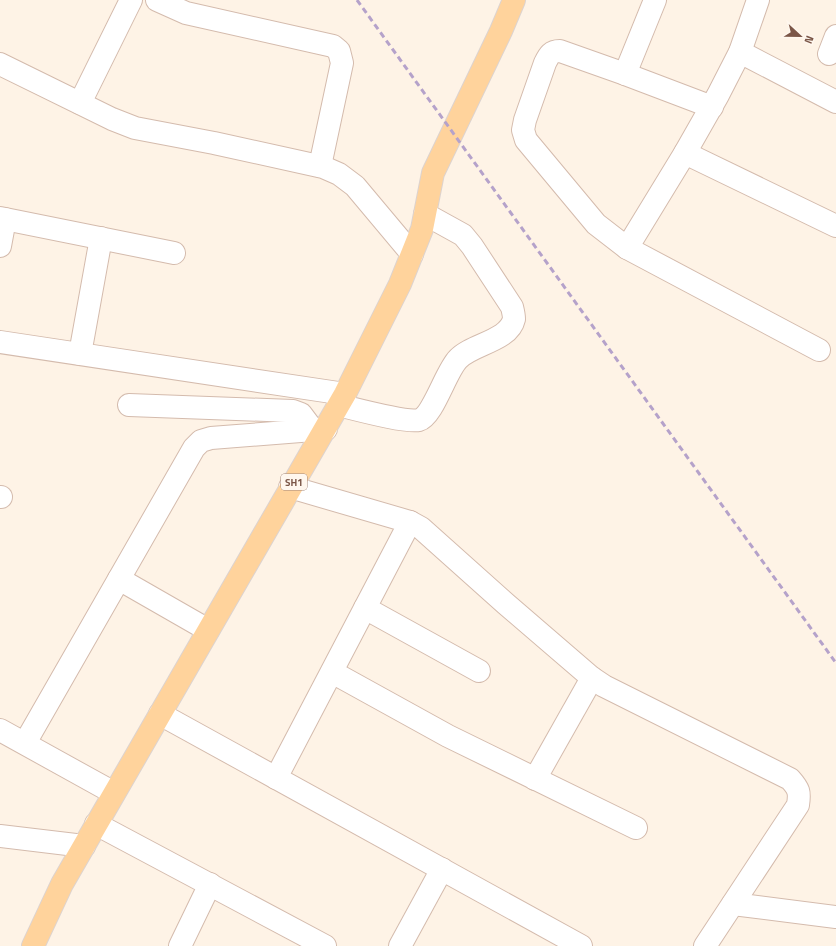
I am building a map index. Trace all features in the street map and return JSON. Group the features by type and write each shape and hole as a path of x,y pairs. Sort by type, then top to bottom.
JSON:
{"main road":[{"name":"SH1","path":"33,946 62,884 290,487 319,429 341,400 400,284 422,229 433,173 501,31 514,0"}],"street":[{"path":"80,103 131,0"},
{"path":"157,0 186,13 333,46 339,51 342,63 320,166"},
{"path":"626,74 655,0"},
{"path":"627,248 686,153 712,107 740,52 758,0"},
{"path":"712,107 626,74 560,51 554,51 549,55 545,63 525,120 523,130 526,140 596,224 627,248 819,350"},
{"path":"740,52 836,102"},
{"path":"0,64 112,119 135,128 214,143 320,166 339,174 356,186 412,254"},
{"path":"686,153 836,226"},
{"path":"0,342 80,354 341,400 409,420 421,420 429,412 457,360 466,351 500,336 509,330 514,319 512,307 463,234 425,214"},
{"path":"0,246 2,218 174,253"},
{"path":"80,354 101,238"},
{"path":"129,405 293,411 301,414 319,429"},
{"path":"25,743 194,448 202,441 211,438 319,429"},
{"path":"290,487 410,522 421,528 592,678 604,686 790,779 797,787 800,795 798,805 705,946"},
{"path":"276,778 410,522"},
{"path":"119,579 208,630"},
{"path":"365,608 478,671"},
{"path":"332,672 448,736 636,828"},
{"path":"535,779 592,678"},
{"path":"160,714 581,946"},
{"path":"0,730 114,792"},
{"path":"96,824 325,946"},
{"path":"0,836 84,846"},
{"path":"400,946 442,870"},
{"path":"180,946 210,884"},
{"path":"733,904 836,917"}],"railway":[{"path":"357,0 836,663"}]}
